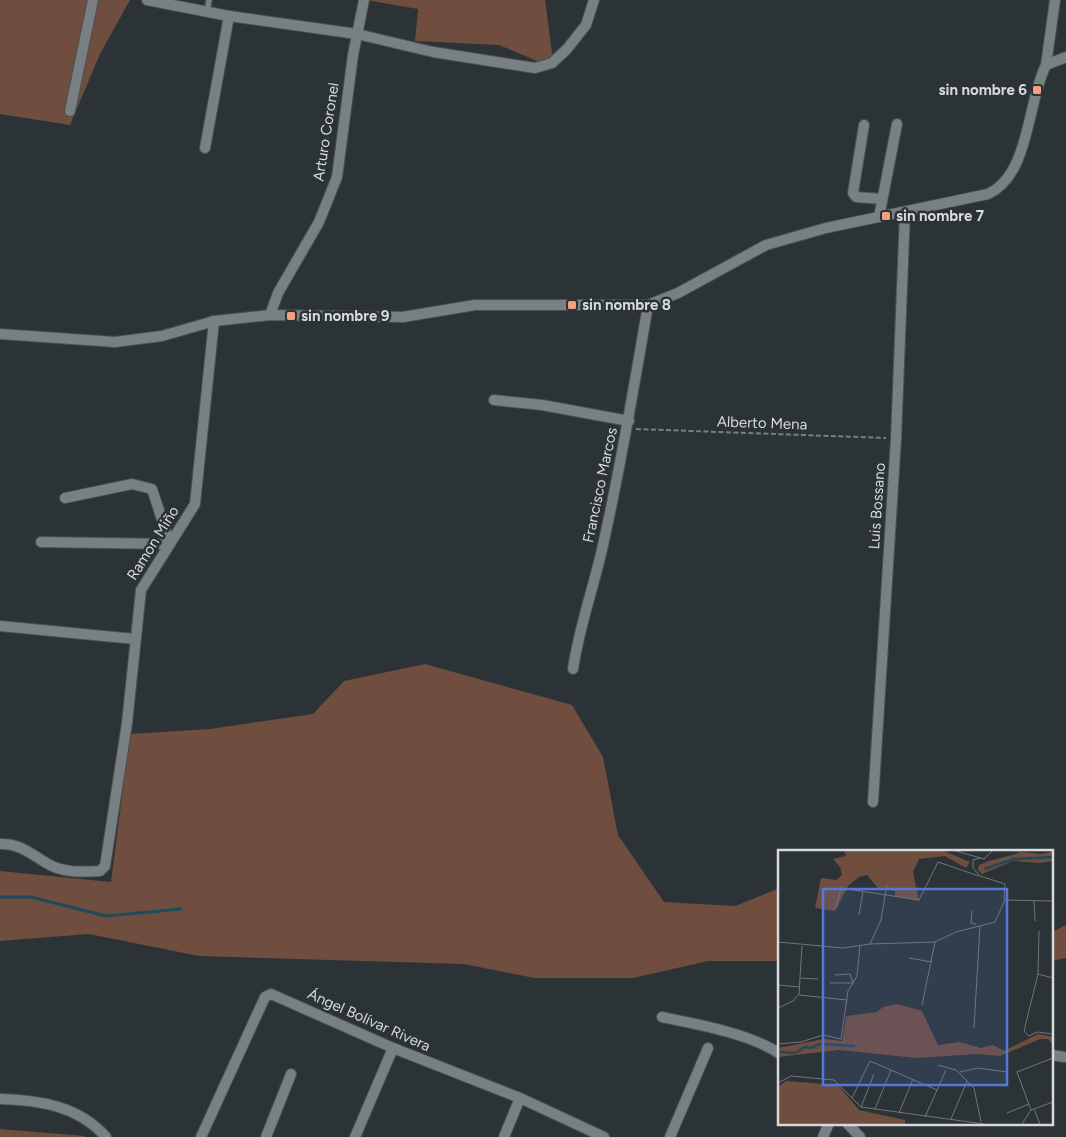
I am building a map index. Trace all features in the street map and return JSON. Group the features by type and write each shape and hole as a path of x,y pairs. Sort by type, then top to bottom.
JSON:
{"street":[{"path":"70,111 93,0"},
{"path":"147,0 229,16 357,34 433,52 535,68 552,63 567,49 586,25 594,0"},
{"name":"Arturo Coronel","path":"270,315 278,293 319,222 337,177 357,34 364,0"},
{"path":"0,334 115,342 162,336 214,321 270,315 404,317 475,305 648,305 678,293 766,245 826,228 988,194 1004,184 1015,168 1039,82 1046,65 1055,0"},
{"path":"205,148 229,16"},
{"path":"1046,65 1066,57"},
{"path":"880,218 897,124"},
{"path":"864,125 853,194 856,197 882,199"},
{"name":"Luis Bossano","path":"873,802 896,439 905,212"},
{"name":"Francisco Marcos","path":"573,669 579,630 605,539 628,424 648,305"},
{"name":"Ramon Miño","path":"0,844 7,844 30,851 50,865 68,871 100,871 103,869 126,723 141,590 195,504 214,321"},
{"path":"494,400 542,406 628,424"},
{"path":"41,542 170,544 152,489 132,484 65,498"},
{"path":"0,626 135,639"},
{"name":"Ángel Bolívar Rivera","path":"201,1137 268,995 275,994 393,1048 520,1098 604,1137"},
{"path":"662,1017 710,1027 771,1048 778,1053"},
{"path":"355,1137 393,1048"},
{"path":"670,1137 708,1048"},
{"path":"1054,1055 1064,1057"},
{"path":"266,1137 291,1074"},
{"path":"504,1137 520,1098"},
{"path":"0,1099 22,1100 60,1106 96,1125 106,1137"},
{"path":"823,1137 829,1124"},
{"path":"848,1124 860,1137"}],"lane":[{"path":"207,12 209,0"}],"path":[{"name":"Alberto Mena","path":"628,424 896,439"}],"shaded area":[{"path":"0,0 130,0 100,54 70,125 0,114"},
{"path":"366,0 545,0 554,68 499,45 415,41 418,9"},
{"path":"425,664 572,705 603,757 618,835 664,902 735,906 778,889 778,961 708,961 633,978 534,978 464,964 199,956 89,934 0,941 0,871 111,882 130,734 210,729 313,714 344,681"},
{"path":"1066,925 1066,958 1054,961 1054,931"},
{"path":"0,1129 85,1136 85,1137 0,1137"}],"waterway":[{"path":"0,897 31,897 106,916 181,909"}],"place":[{"name":"sin nombre 6","path":"1037,90"},
{"name":"sin nombre 7","path":"886,216"},
{"name":"sin nombre 8","path":"572,305"},
{"name":"sin nombre 9","path":"291,316"}]}
